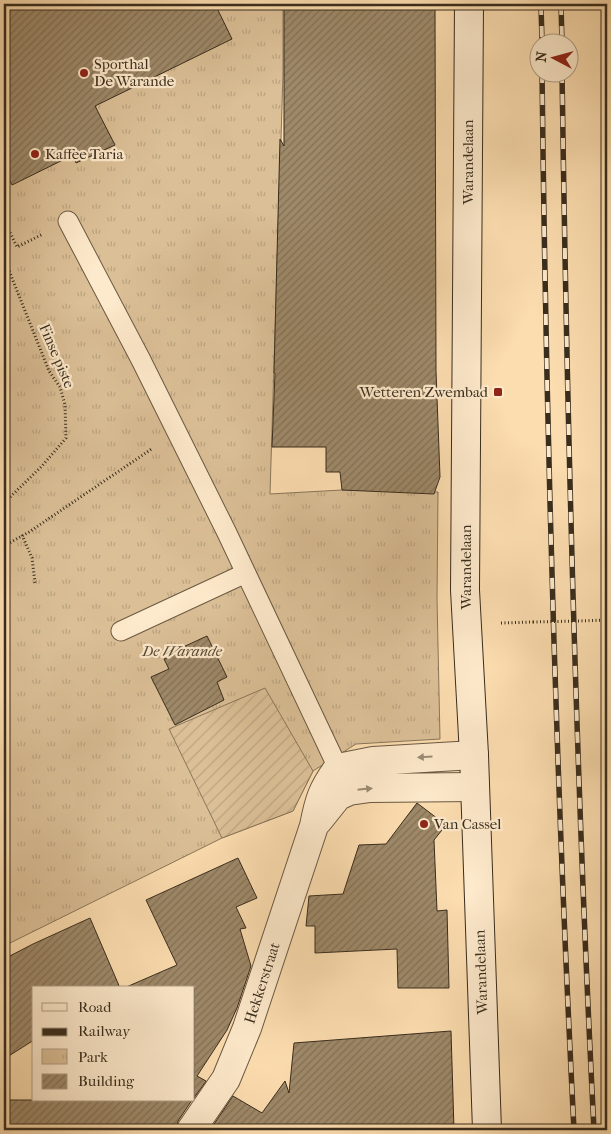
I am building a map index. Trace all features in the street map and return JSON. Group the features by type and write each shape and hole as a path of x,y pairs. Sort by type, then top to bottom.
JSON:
{"main road":[{"name":"Warandelaan","path":"469,4 465,590 474,755 487,1130"},
{"path":"338,768 373,761 474,755"},
{"name":"Hekkerstraat","path":"191,1130 226,1079 247,1028 314,826 324,788 338,768"},
{"name":"Hekkerstraat","path":"314,826 338,796 349,791 370,788 474,787"}],"lane":[{"path":"68,221 141,360 246,574 338,768"},
{"path":"121,630 246,574"}],"path":[{"path":"4,220 17,247 68,221"},
{"name":"Finse piste","path":"4,258 49,370 60,387 65,405 66,438 42,466 4,503"},
{"path":"4,546 130,464 176,431"},
{"path":"22,535 32,558 35,583"},
{"path":"501,623 607,620"}],"green space":[{"name":"De Warande","path":"4,4 283,4 283,74 270,494 342,490 438,492 437,599 440,739 356,744 313,771 293,811 222,838 4,946"},
{"path":"265,688 313,771 293,811 222,838 169,729"}],"building":[{"name":"Sporthal De Warande","path":"4,4 215,4 232,39 95,106 115,145 76,163 73,155 12,185 4,169"},
{"path":"284,4 435,4 436,371 440,477 434,494 342,490 340,472 326,472 326,447 272,447 280,139 284,146"},
{"path":"207,636 227,677 217,682 224,700 175,725 151,677 169,669 164,659 169,657 168,654"},
{"path":"417,803 446,825 434,840 437,911 447,910 449,988 398,988 397,949 315,953 315,926 306,926 309,896 343,894 359,845 386,844"},
{"path":"238,858 257,898 236,907 246,928 240,929 251,966 237,1008 227,1030 197,1076 206,1081 195,1097 195,986 129,986 177,965 146,900"},
{"path":"90,918 119,986 32,986 32,1041 4,1059 4,959"},
{"path":"451,1031 454,1130 210,1130 233,1096 262,1113 285,1081 289,1093 294,1043"},
{"path":"4,1100 32,1100 32,1102 191,1102 178,1121 176,1130 4,1130"}],"railway":[{"path":"541,4 542,32"},
{"path":"561,4 562,32"},
{"path":"542,82 553,601 562,866 574,1130"},
{"path":"562,82 573,601 582,866 594,1130"}],"place":[{"name":"Sporthal De Warande","path":"84,73"},
{"name":"Kaffee Taria","path":"35,154"},
{"name":"Wetteren Zwembad","path":"498,392"},
{"name":"Van Cassel","path":"424,824"}]}
